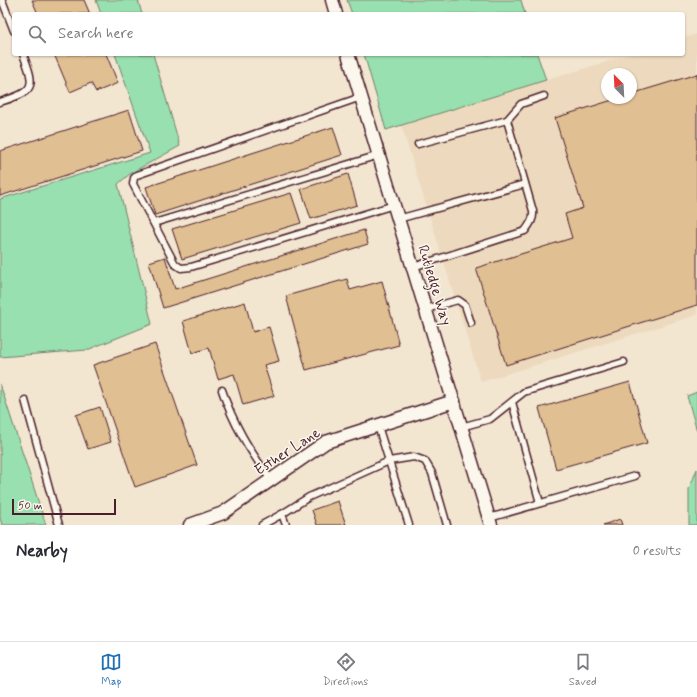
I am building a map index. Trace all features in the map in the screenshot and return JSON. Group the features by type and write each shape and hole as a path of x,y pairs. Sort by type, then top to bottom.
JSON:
{"street":[{"path":"332,0 335,12"},
{"name":"Rutledge Way","path":"349,56 490,522"},
{"name":"Esther Lane","path":"190,525 223,513 326,442 454,401"}],"lane":[{"path":"2,0 12,26"},
{"path":"0,102 23,94 30,86 31,76 24,56"},
{"path":"418,144 507,120 521,104 544,96"},
{"path":"361,97 137,175 134,178 133,184 175,264 181,268 394,205"},
{"path":"413,267 525,231 534,216 507,120"},
{"path":"154,223 379,155"},
{"path":"398,219 525,184"},
{"path":"426,309 458,300 465,304 471,323"},
{"path":"461,427 490,419 524,392 624,362"},
{"path":"222,390 230,414 243,440 271,480"},
{"path":"25,400 59,525"},
{"path":"512,402 540,503"},
{"path":"378,426 409,525"},
{"path":"262,525 309,497 389,461 414,457 424,461 432,473 447,525"},
{"path":"490,522 540,503 635,476"},
{"path":"282,514 286,525"}],"shaded area":[{"path":"697,34 697,315 481,382 401,125 625,56 685,56 685,37"}],"green space":[{"path":"96,0 138,0 141,12 100,12"},
{"path":"347,0 521,0 524,12 351,12"},
{"path":"116,56 154,56 180,146 131,173 118,184 152,324 87,350 0,357 0,199 150,153"},
{"path":"365,56 538,56 546,80 386,130"},
{"path":"0,384 46,525 2,525 0,518"},
{"path":"697,392 697,431 687,396"},
{"path":"697,469 697,525 689,525 689,489"}],"building":[{"path":"32,0 84,0 89,12 37,12"},
{"path":"55,56 107,56 118,83 96,92 91,83 70,92"},
{"path":"697,74 697,305 506,365 476,268 572,238 565,214 583,208 555,118 601,104 637,104 637,92"},
{"path":"129,110 142,151 0,196 0,151"},
{"path":"333,127 342,155 155,215 146,187"},
{"path":"348,174 357,205 311,219 301,189"},
{"path":"291,193 301,223 182,259 172,229"},
{"path":"364,230 368,244 163,308 149,262 165,257 175,289"},
{"path":"347,279 350,290 382,281 399,345 306,370 286,296"},
{"path":"245,302 253,332 269,327 279,361 264,365 274,396 243,405 234,374 218,379 209,348 192,353 183,321"},
{"path":"155,344 197,465 135,487 93,365"},
{"path":"630,382 647,443 556,469 539,408"},
{"path":"100,407 111,442 88,449 76,415"},
{"path":"338,501 346,525 317,525 312,510"},
{"path":"620,519 622,525 603,525"}]}
